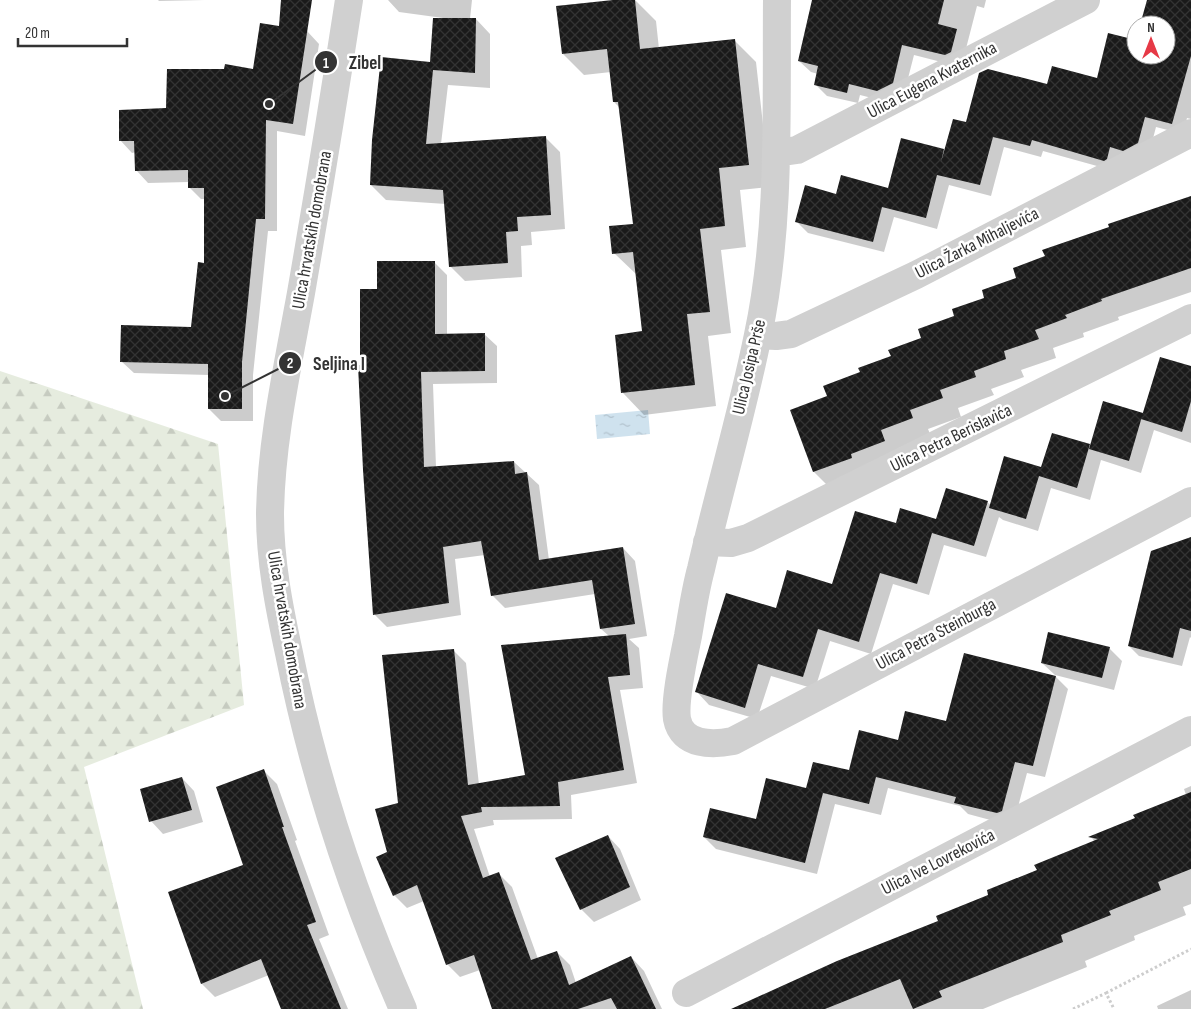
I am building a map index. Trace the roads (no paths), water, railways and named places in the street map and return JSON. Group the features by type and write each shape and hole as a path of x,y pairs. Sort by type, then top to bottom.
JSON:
{"street":[{"name":"Ulica hrvatskih domobrana","path":"349,0 327,144 282,405 272,480 270,514 271,555 278,602 298,697 315,760 337,834 365,915 403,1009"},
{"name":"Ulica Josipa Prše","path":"681,728 677,720 676,710 700,571 758,334 772,227 776,154 777,0"},
{"name":"Ulica Eugena Kvaternika","path":"776,154 797,150 1086,0"},
{"name":"Ulica Žarka Mihaljevića","path":"758,334 776,336 792,334 916,275 1191,133"},
{"name":"Ulica Petra Berislavića","path":"707,542 731,543 748,538 1191,318"},
{"name":"Ulica Petra Steinburga","path":"681,728 695,741 704,744 733,741 1191,501"},
{"name":"Ulica Ive Lovrekovića","path":"686,993 1191,730"}],"water":[{"path":"648,410 650,434 597,439 595,415"}],"place":[{"name":"Zibel","path":"269,104"},
{"name":"Seljina I","path":"225,396"}]}
